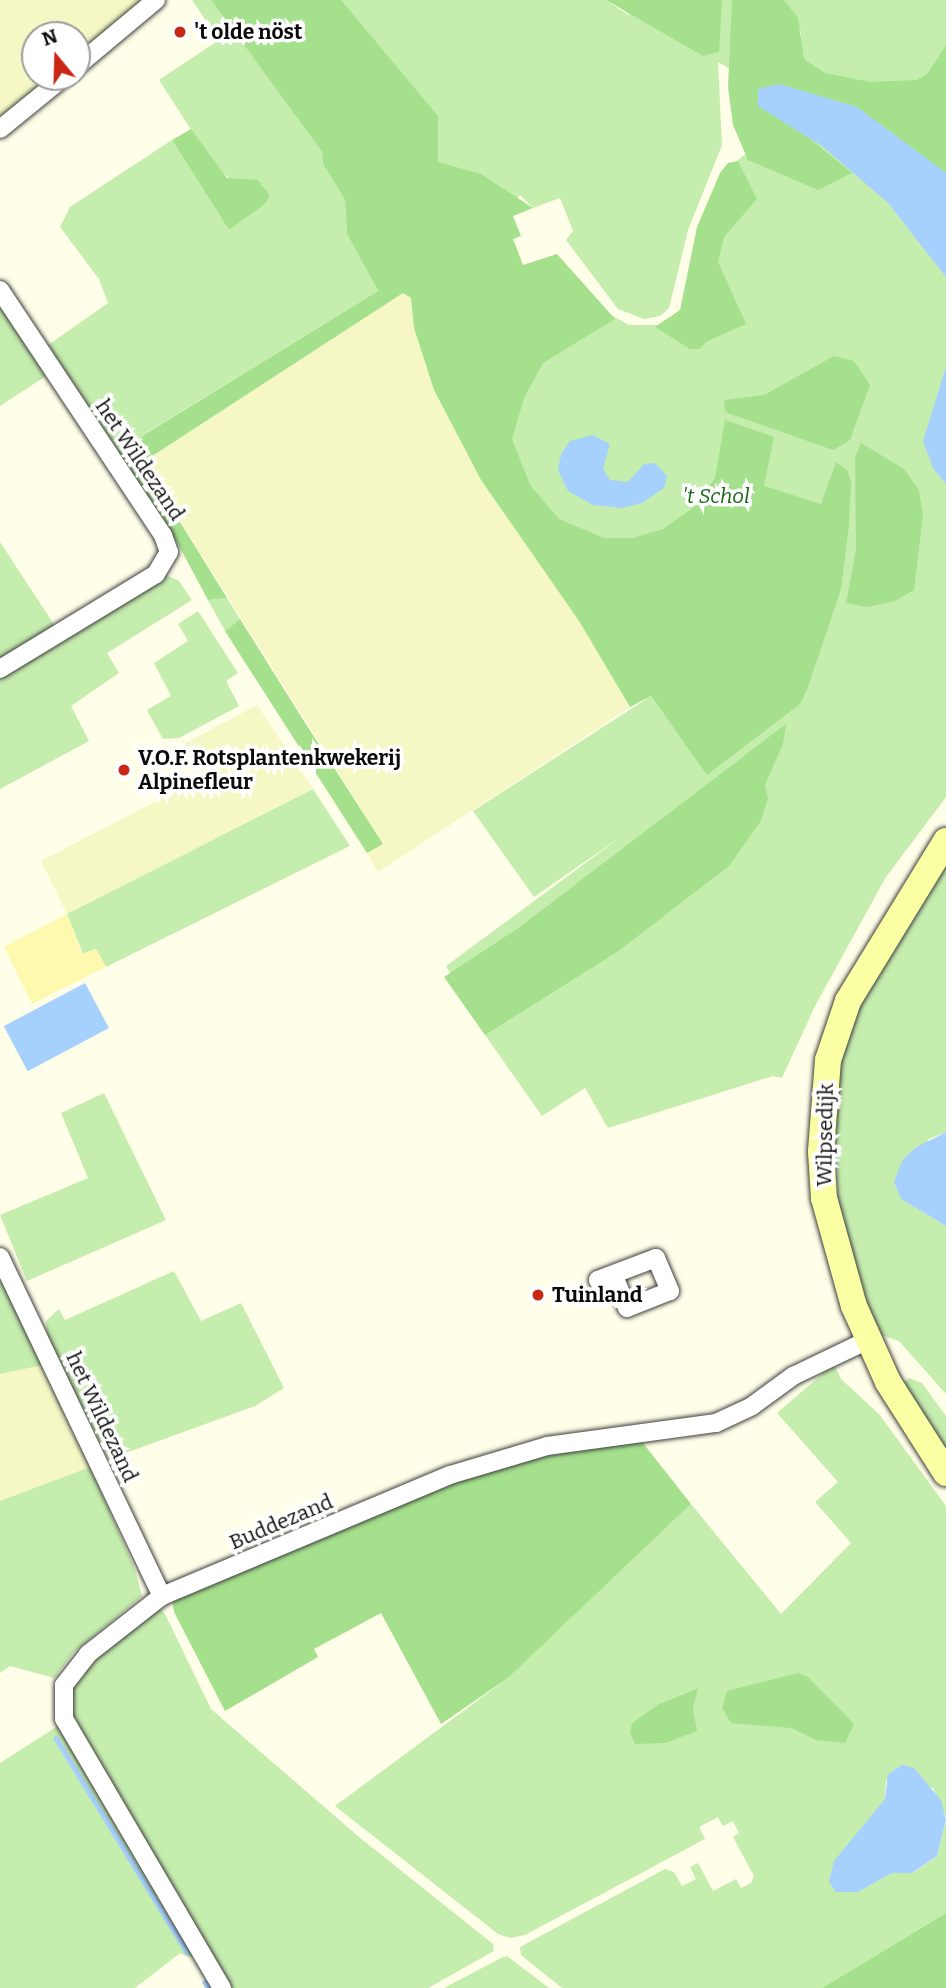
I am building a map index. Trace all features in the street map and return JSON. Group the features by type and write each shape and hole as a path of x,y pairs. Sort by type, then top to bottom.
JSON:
{"main road":[{"name":"Wilpsedijk","path":"946,841 848,1002 828,1060 821,1104 824,1198 841,1272 868,1340 907,1414 946,1473"}],"street":[{"path":"91,54 156,0"},
{"path":"0,129 47,91"},
{"name":"het Wildezand","path":"0,290 163,535 169,552 156,574 0,669"},
{"name":"het Wildezand","path":"0,1257 162,1596"},
{"name":"Buddezand","path":"222,1988 62,1713 64,1685 77,1665 162,1596 505,1456 547,1446 720,1421 752,1406 793,1376 868,1340"}],"green space":[{"path":"0,0 144,0 91,44 91,21 21,21 21,91 37,91 0,122"},
{"path":"192,0 211,0 322,152 323,164 345,200 347,234 378,291 115,452 44,348 108,303 99,279 60,227 70,207 172,140 229,230 264,205 269,196 258,181 233,181 214,165 159,80 219,40"},
{"path":"211,0 341,0 438,116 438,162 481,174 533,208 513,216 521,236 513,239 523,265 557,254 615,319 543,363 524,398 512,439 530,485 559,519 604,538 633,538 663,529 693,508 715,478 725,420 774,437 764,486 821,504 836,462 847,470 851,481 849,526 841,589 808,687 800,704 707,775 651,696 630,707 579,621 481,480 434,390 414,328 411,298 403,293 143,462 227,598 208,600 178,544 116,452 378,291 347,234 345,200 323,164 322,152"},
{"name":"'t Schol","path":"241,0 606,0 631,17 614,0 779,0 800,45 801,32 784,0 946,0 946,45 942,53 946,50 946,797 886,877 815,1006 782,1078 773,1076 608,1128 585,1088 542,1116 485,1035 488,1032 446,966 622,836 534,897 473,811 651,696 707,774 413,296","holes":["718,62 735,72 748,152 728,168 680,314 664,325 629,325 523,266 504,218 520,195 533,208 560,198 573,231 566,240 618,309 644,319 660,316 669,308 688,230 722,145"]},
{"path":"606,0 722,0 719,52 703,56"},
{"path":"732,0 784,0 798,18 804,59 825,73 870,82 917,80 928,73 946,45 946,173 857,107 779,84 758,89 758,105 799,130 852,173 818,190 748,160 733,125 728,87"},
{"path":"191,129 227,178 258,180 270,196 264,205 229,230 172,140"},
{"path":"738,161 757,199 724,237 718,262 746,324 706,342 700,349 690,349 655,327 680,310 697,227 720,173 728,163"},
{"path":"403,293 411,298 414,328 434,390 481,480 579,621 630,707 378,872 367,853 383,844 143,462"},
{"path":"0,301 49,374 0,406"},
{"path":"834,356 854,361 870,385 850,440 833,450 725,412 724,400 764,395"},
{"path":"861,443 904,469 919,490 923,515 914,590 895,601 867,607 846,603 856,550 855,457"},
{"path":"0,542 57,629 0,663"},
{"path":"166,575 179,581 192,600 107,653 119,673 71,706 89,741 0,789 0,674"},
{"path":"227,598 240,619 225,631 208,600"},
{"path":"198,611 238,673 226,681 239,706 179,738 163,739 147,710 171,696 154,663 188,641 178,624"},
{"path":"240,619 383,844 367,853 225,631"},
{"path":"257,705 313,789 67,914 41,861 201,778 184,744"},
{"path":"786,724 783,744 765,785 768,799 760,822 729,866 617,952 485,1035 444,977 517,929"},
{"path":"313,789 350,846 106,967 96,949 83,954 67,914"},
{"path":"946,860 946,1132 929,1139 901,1199 946,1226 946,1394 899,1341 874,1333 839,1215 834,1086 851,1022"},
{"path":"104,1093 166,1220 27,1281 0,1215 88,1178 61,1113"},
{"path":"174,1271 201,1321 241,1303 284,1388 255,1406 109,1459 47,1340 46,1321 59,1309 65,1320"},
{"path":"0,1272 43,1365 0,1374"},
{"path":"834,1364 841,1379 879,1414 946,1506 946,1817 933,1788 886,1781 885,1799 836,1892 858,1892 892,1873 913,1873 937,1856 946,1820 946,1913 822,1988 562,1988 521,1955 520,1947 665,1869 674,1872 682,1886 696,1879 690,1867 698,1863 713,1891 736,1879 741,1888 751,1883 754,1876 733,1837 739,1833 733,1821 723,1826 718,1817 699,1827 705,1839 525,1935 510,1938 498,1934 335,1806 508,1678 691,1504 781,1614 851,1543 815,1502 838,1482 777,1413","holes":["697,1688 693,1708 659,1704"]},
{"path":"43,1365 90,1467 0,1501 0,1374"},
{"path":"909,1378 922,1383 946,1416 946,1460 901,1385"},
{"path":"639,1438 691,1504 508,1678 441,1724 381,1613 314,1649 318,1657 225,1711 174,1612 172,1599 506,1461"},
{"path":"90,1467 134,1567 142,1596 74,1652 54,1678 10,1666 0,1673 0,1501"},
{"path":"157,1606 165,1614 211,1709 359,1837 493,1944 494,1951 428,1988 227,1988 70,1710 69,1695 78,1674"},
{"path":"798,1673 808,1677 854,1724 845,1743 816,1740 791,1728 731,1723 722,1708 727,1691"},
{"path":"698,1688 693,1708 697,1731 665,1743 635,1744 630,1733 632,1723 659,1704"},
{"path":"61,1724 198,1954 190,1958 180,1953 135,1988 0,1988 0,1763"},
{"path":"946,1913 946,1988 822,1988"},
{"path":"507,1956 549,1988 444,1988 501,1958"}],"sand":[{"path":"67,914 82,954 96,949 106,967 32,1004 4,947"}],"water":[{"path":"779,84 857,107 946,173 946,277 888,203 822,146 758,106 758,89"},
{"path":"946,367 946,484 933,468 923,441"},
{"path":"593,435 610,444 603,469 610,480 628,482 644,464 655,463 667,476 664,488 642,503 622,508 593,505 568,491 558,470 561,454 570,441"},
{"path":"85,983 109,1028 28,1071 4,1026"},
{"path":"946,1132 946,1226 901,1199 894,1182 902,1161 915,1148"},
{"path":"902,1765 914,1768 941,1800 946,1820 937,1856 912,1873 892,1873 858,1892 836,1892 829,1882 834,1861 885,1799 888,1774"}],"waterway":[{"path":"56,1738 187,1952"},
{"path":"205,1982 208,1988"}],"place":[{"name":"'t olde nöst","path":"180,32"},
{"name":"V.O.F. Rotsplantenkwekerij Alpinefleur","path":"124,770"},
{"name":"Tuinland","path":"538,1295"}]}
